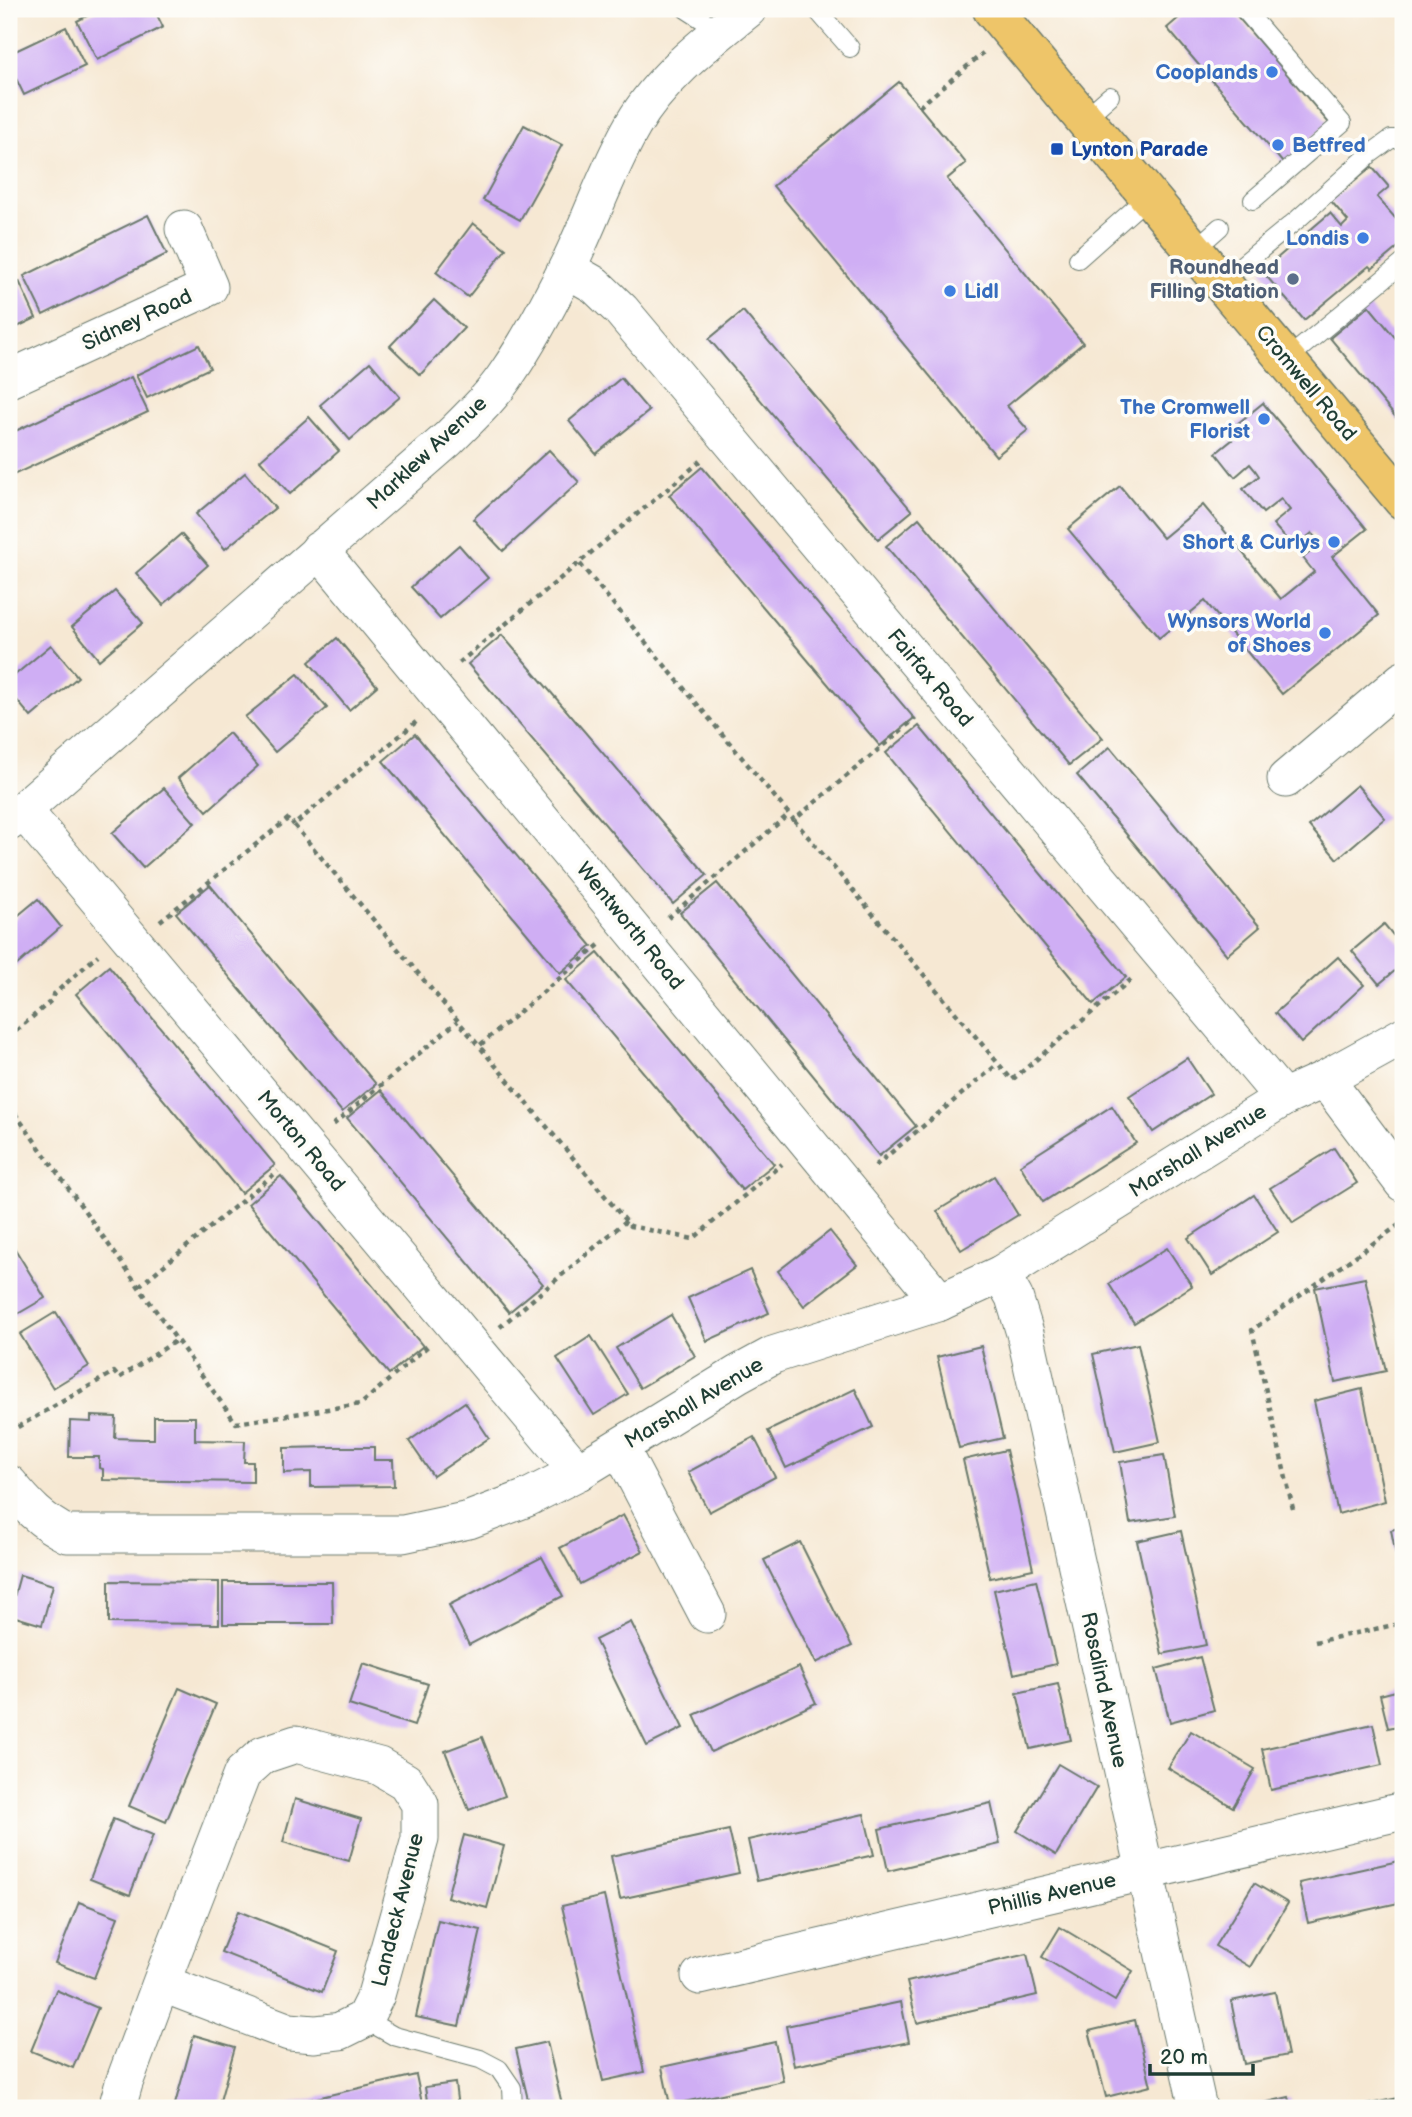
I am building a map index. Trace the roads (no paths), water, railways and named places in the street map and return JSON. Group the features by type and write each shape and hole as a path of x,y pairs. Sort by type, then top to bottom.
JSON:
{"main road":[{"name":"Cromwell Road","path":"1007,18 1097,108 1149,196 1207,239 1221,282 1403,500"}],"street":[{"name":"Marklew Avenue","path":"16,816 448,439 479,408 508,373 567,269 598,195 634,124 663,86 720,31 748,9"},
{"name":"Sidney Road","path":"9,379 209,287 184,229"},
{"name":"Fairfax Road","path":"567,269 595,285 621,310 1283,1098"},
{"name":"Wentworth Road","path":"319,550 940,1302"},
{"path":"1286,779 1403,680"},
{"name":"Morton Road","path":"16,816 129,937 578,1472"},
{"name":"Marshall Avenue","path":"9,1484 27,1506 50,1526 67,1534 403,1534 469,1520 527,1498 578,1472 738,1374 774,1355 940,1302 1001,1274 1283,1098 1325,1079 1403,1036"},
{"path":"1325,1079 1403,1183"},
{"name":"Rosalind Avenue","path":"1001,1274 1014,1297 1025,1334 1198,2108"},
{"path":"620,1448 707,1615"},
{"name":"Landeck Avenue","path":"117,2108 161,1983 242,1774 262,1755 296,1744 379,1766 406,1782 419,1804 420,1839 376,1995 364,2019"},
{"name":"Phillis Avenue","path":"700,1976 1403,1811"},
{"path":"161,1983 289,2032 315,2034 340,2031 364,2019"}],"lane":[{"path":"686,9 720,31"},
{"path":"816,9 850,48"},
{"path":"1244,9 1342,123 1253,200"},
{"path":"1221,282 1298,219 1369,155 1391,139 1403,139"},
{"path":"1078,259 1149,196"},
{"path":"1286,360 1403,263"},
{"path":"364,2019 394,2036 480,2059 499,2069 512,2088 513,2108"}],"place":[{"name":"Cooplands","path":"1272,72"},
{"name":"Betfred","path":"1278,145"},
{"name":"Lynton Parade","path":"1057,149"},
{"name":"Londis","path":"1363,238"},
{"name":"Roundhead Filling Station","path":"1293,279"},
{"name":"Lidl","path":"950,291"},
{"name":"The Cromwell Florist","path":"1264,419"},
{"name":"Short & Curlys","path":"1334,542"},
{"name":"Wynsors World of Shoes","path":"1325,633"}]}
